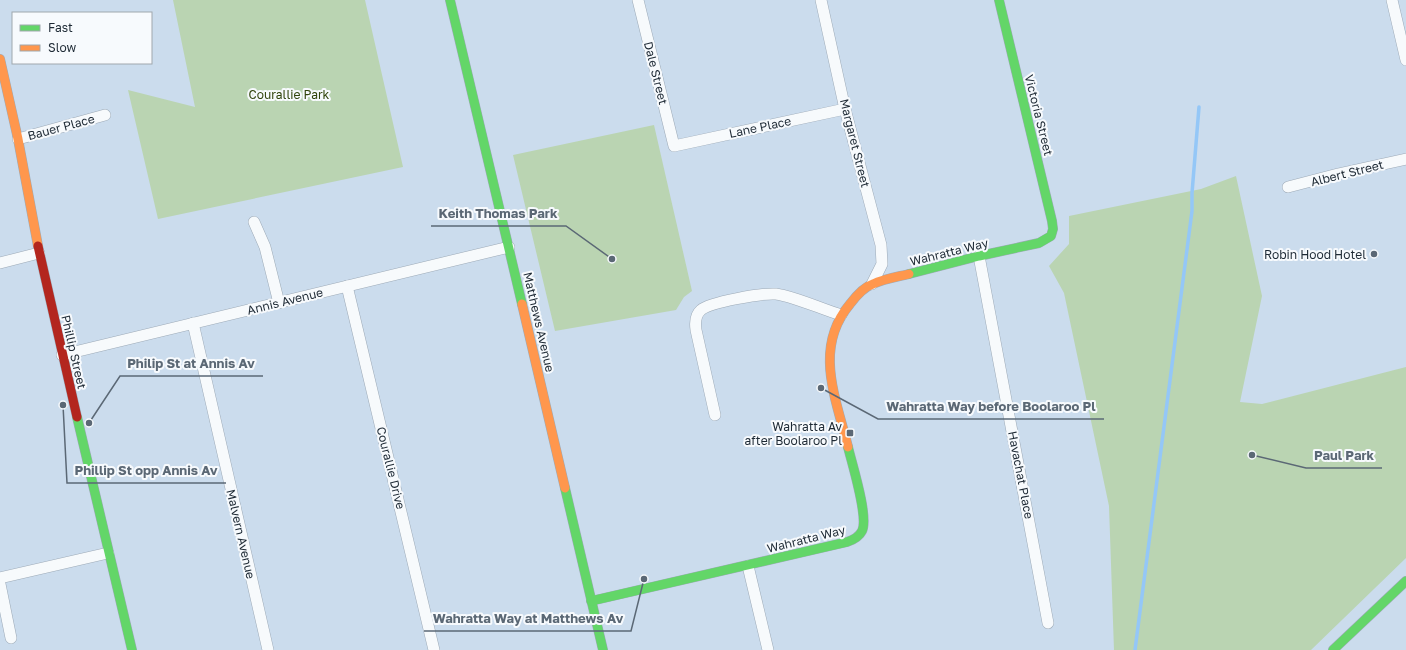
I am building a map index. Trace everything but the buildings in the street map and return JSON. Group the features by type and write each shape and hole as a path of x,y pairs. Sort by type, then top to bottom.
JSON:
{"street":[{"name":"Matthews Avenue","path":"450,0 603,650"},
{"name":"Dale Street","path":"638,0 674,146"},
{"name":"Margaret Street","path":"821,0 845,109 883,256 882,264 872,284"},
{"name":"Victoria Street","path":"999,0 1052,221 1053,229 1051,236"},
{"path":"1392,0 1406,60"},
{"name":"Phillip Street","path":"0,59 18,139 39,253 108,553 132,650"},
{"name":"Lane Place","path":"674,146 845,109"},
{"name":"Bauer Place","path":"18,139 105,115"},
{"name":"Albert Street","path":"1288,187 1406,159"},
{"path":"254,222 265,247 278,303"},
{"name":"Wahratta Way","path":"591,601 748,566 856,539 862,532 864,522 863,511 833,386 829,362 832,336 841,315 853,299 872,284 980,256 1039,243 1051,236"},
{"name":"Annis Avenue","path":"62,355 509,247"},
{"path":"0,263 39,253"},
{"name":"Havachat Place","path":"980,256 1048,623"},
{"name":"Courallie Drive","path":"347,286 434,650"},
{"path":"715,415 695,322 700,310 715,304 766,294 787,297 841,315"},
{"name":"Malvern Avenue","path":"193,323 268,650"},
{"path":"0,578 108,553"},
{"path":"748,566 768,650"},
{"path":"1333,650 1406,582"},
{"path":"0,584 11,638"}],"green space":[{"name":"Courallie Park","path":"173,0 365,0 403,167 158,219 128,90 195,107"},
{"path":"654,125 692,291 684,297 676,310 555,331 513,155"},
{"path":"1236,176 1262,296 1240,402 1262,404 1406,367 1406,558 1311,650 1114,650 1109,506 1064,293 1049,266 1069,244 1069,216 1201,189"}],"waterway":[{"path":"1135,650 1192,211 1192,193 1199,107"}],"traffic: fast":[{"path":"450,0 522,304"},
{"path":"909,274 979,256 1039,243 1051,236 1053,229 1052,221 999,0"},
{"path":"77,417 132,650"},
{"path":"591,601 847,542 854,539 862,531 864,524 862,503 848,447"},
{"path":"565,488 603,650"},
{"path":"1333,650 1406,581"}],"traffic: slow":[{"path":"0,59 18,139 38,246"},
{"path":"848,447 838,410 831,374 830,356 832,338 839,321 852,301 863,290 870,285 909,274"},
{"path":"522,304 565,488"}],"traffic: jam":[{"path":"38,246 77,417"}],"place":[{"name":"Robin Hood Hotel","path":"1374,254"},
{"name":"Keith Thomas Park","path":"612,259"},
{"name":"Wahratta Way before Boolaroo Pl","path":"821,388"},
{"name":"Phillip St opp Annis Av","path":"63,405"},
{"name":"Philip St at Annis Av","path":"89,423"},
{"name":"Wahratta Av after Boolaroo Pl","path":"850,433"},
{"name":"Paul Park","path":"1252,455"},
{"name":"Wahratta Way at Matthews Av","path":"644,579"}]}
